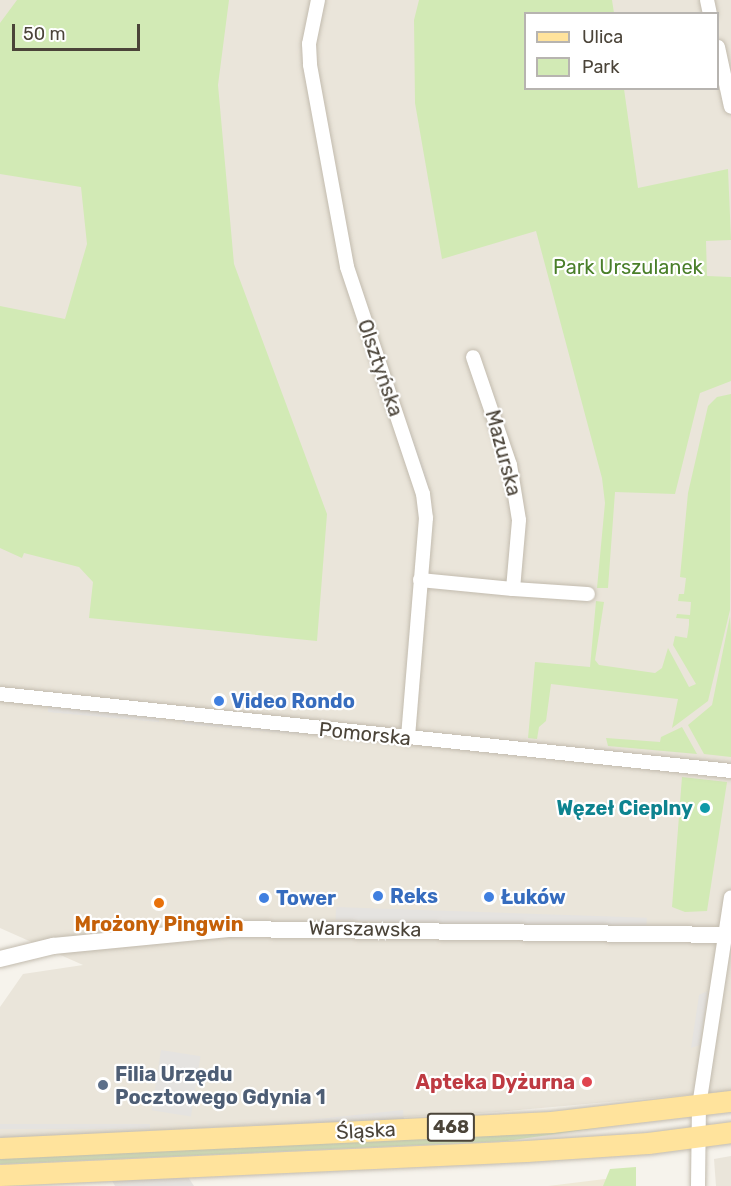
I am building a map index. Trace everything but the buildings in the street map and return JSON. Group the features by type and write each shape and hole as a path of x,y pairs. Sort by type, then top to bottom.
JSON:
{"main road":[{"name":"Śląska","path":"0,1148 551,1122 731,1101"},
{"name":"Śląska","path":"0,1175 88,1178 526,1151 731,1132"}],"street":[{"name":"Olsztyńska","path":"318,0 309,44 313,81 347,267 423,494 426,518 408,738"},
{"path":"719,56 731,107"},
{"name":"Mazurska","path":"473,357 510,465 519,520 513,588"},
{"path":"420,580 588,594"},
{"name":"Pomorska","path":"0,694 731,771"},
{"path":"698,1186 696,1137 699,1106 728,935 731,897"},
{"name":"Warszawska","path":"0,959 54,946 228,929 728,935"}],"shaded area":[{"path":"0,0 731,0 731,1091 497,1112 0,1139 0,1007 23,974 83,965 0,928"},
{"path":"410,429 427,477 432,507 427,507 404,430"},
{"path":"48,706 159,717 159,722 48,712"},
{"path":"183,719 301,729 300,734 183,724"},
{"path":"336,907 647,918 646,931 336,920"},
{"path":"708,991 700,1045 691,1048 699,995"},
{"path":"161,1050 201,1056 191,1117 151,1110"},
{"path":"403,1110 404,1119 214,1139 213,1130"},
{"path":"0,1124 150,1124 150,1129 0,1129"},
{"path":"731,1156 731,1186 716,1186 714,1159"},
{"path":"186,1174 194,1186 115,1186 110,1177"},
{"path":"605,1179 636,1186 548,1186"}],"green space":[{"path":"17,0 229,0 218,85 234,264 327,514 317,641 89,618 93,582 79,567 24,553 22,558 0,548 0,306 65,319 87,244 81,187 0,174 0,23"},
{"name":"Park Urszulanek","path":"419,0 612,0 614,12 524,12 524,90 624,90 638,188 728,169 731,240 706,241 707,276 731,277 731,381 700,393 675,494 615,492 608,588 597,588 605,503 602,478 536,231 442,259 415,103 414,20"},
{"path":"731,394 730,610 708,701 672,728 678,699 551,684 546,721 539,727 537,739 528,738 535,662 590,667 596,601 604,602 595,660 599,665 655,673 662,668 668,648 689,687 696,684 673,645 675,636 687,638 689,625 689,619 676,618 677,614 690,615 691,602 678,601 679,594 684,594 686,578 680,577 688,493 708,406 717,397"},
{"path":"730,616 731,757 704,754 688,725 712,705"},
{"path":"682,727 697,754 608,746 606,738 660,742 661,737"},
{"path":"682,777 727,782 707,911 685,912 672,907"},
{"path":"611,1126 507,1141 0,1164 0,1158 523,1134"},
{"path":"636,1167 636,1186 603,1186 610,1169"}],"place":[{"name":"Video Rondo","path":"219,701"},
{"name":"Węzeł Cieplny","path":"705,808"},
{"name":"Reks","path":"378,896"},
{"name":"Łuków","path":"489,897"},
{"name":"Tower","path":"264,898"},
{"name":"Mrożony Pingwin","path":"159,903"},
{"name":"Apteka Dyżurna","path":"587,1082"},
{"name":"Filia Urzędu Pocztowego Gdynia 1","path":"103,1085"}]}
